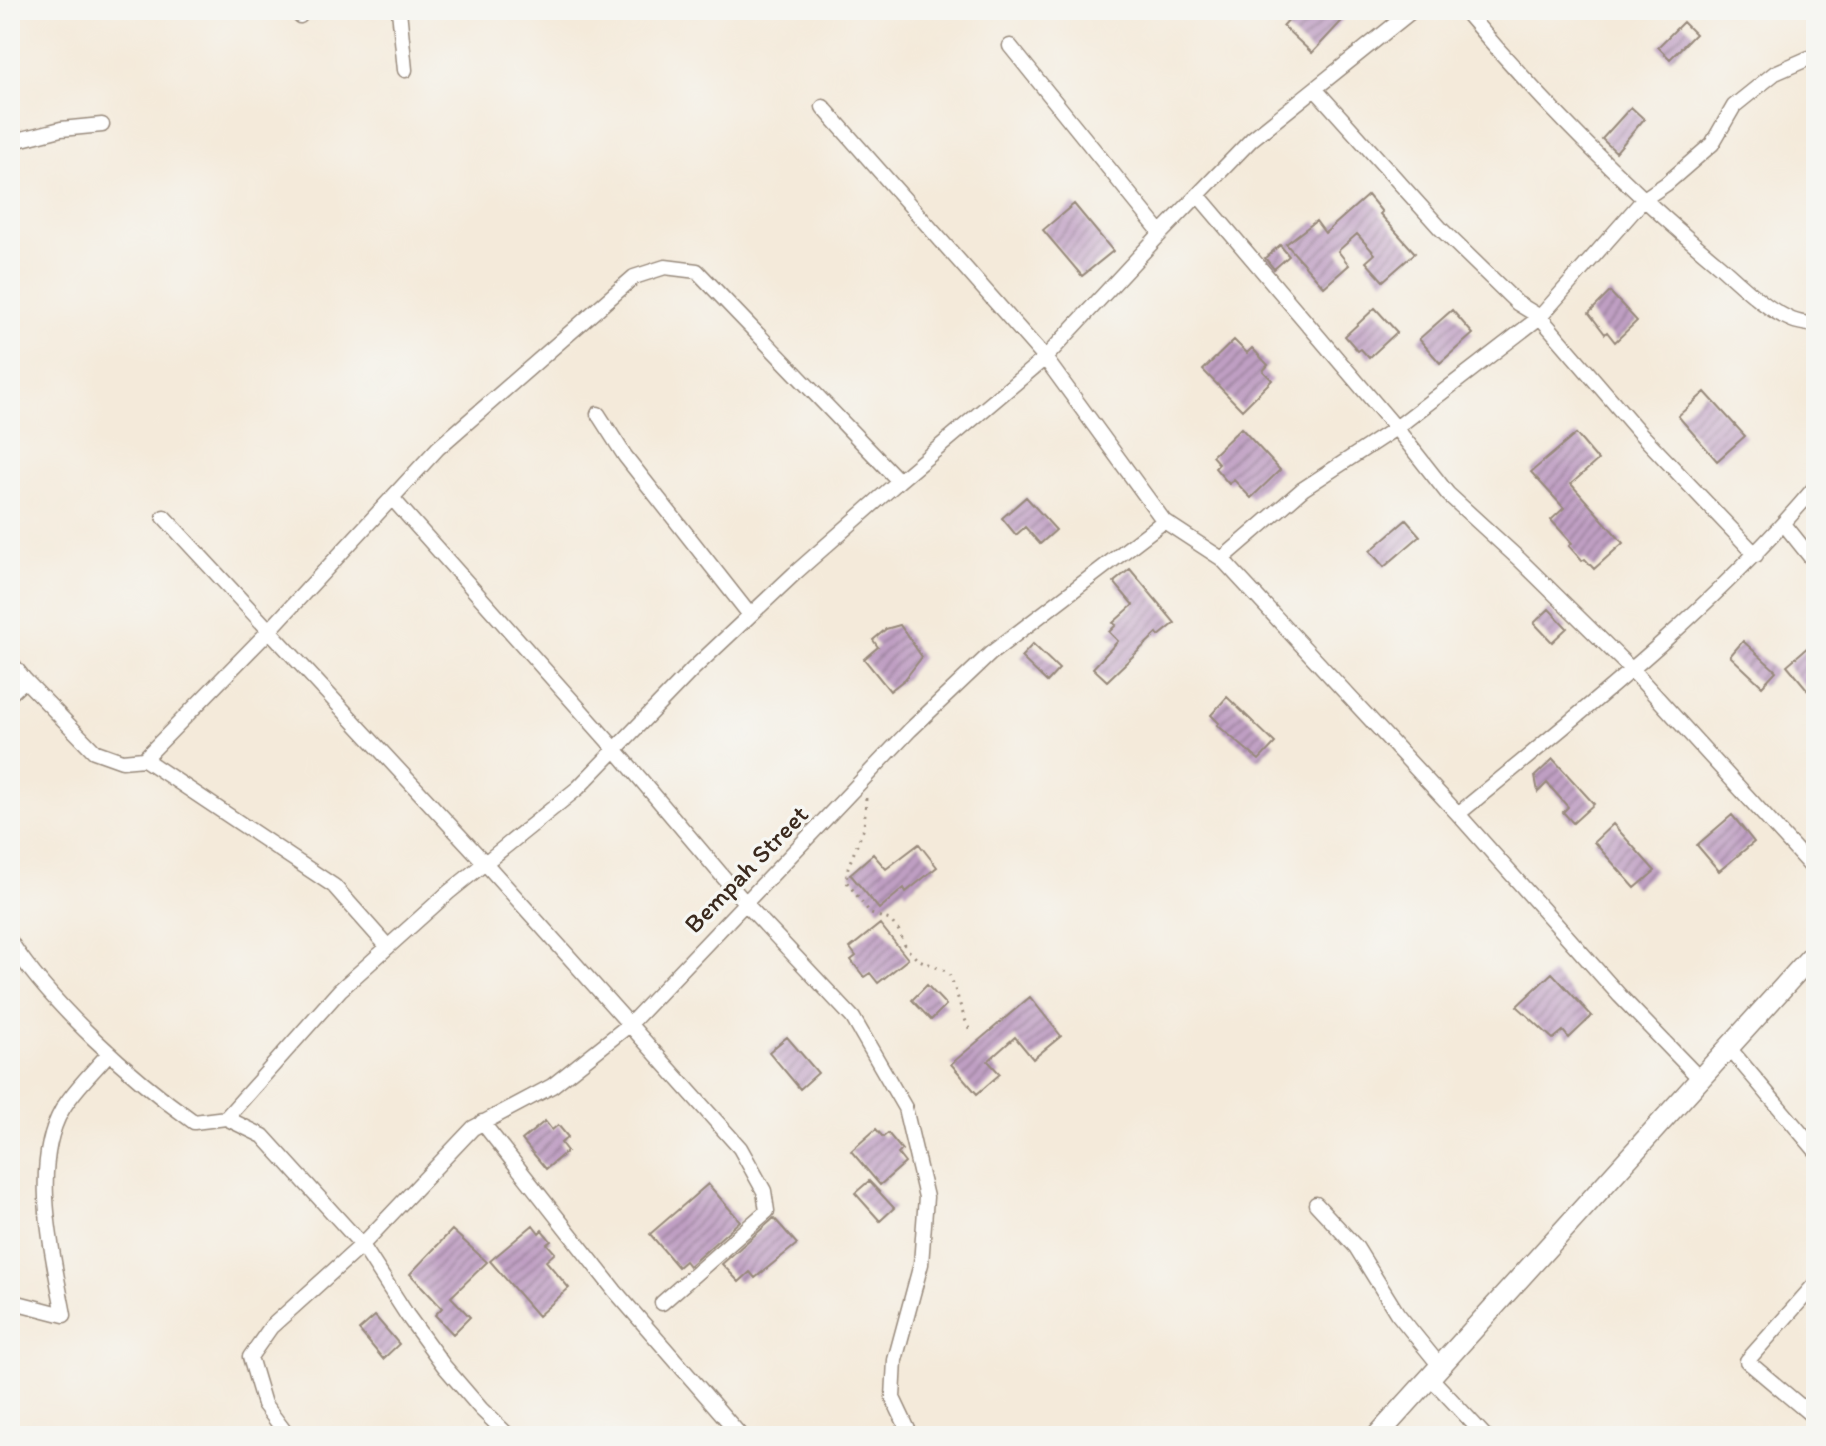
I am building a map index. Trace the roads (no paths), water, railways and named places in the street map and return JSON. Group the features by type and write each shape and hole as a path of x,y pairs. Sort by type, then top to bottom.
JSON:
{"street":[{"path":"399,10 405,70"},
{"path":"226,1118 340,990 485,863 578,788 750,615 899,481 1045,358 1252,139 1413,10"},
{"path":"1464,10 1506,59 1644,199 1757,297 1792,320 1816,325"},
{"path":"1010,46 1161,233"},
{"path":"1222,559 1303,489 1396,428 1540,317 1644,199 1712,144 1734,106 1775,73 1816,55"},
{"path":"1315,89 1441,229 1517,303 1540,317 1640,433 1756,555"},
{"path":"823,107 1045,358 1164,521 1222,559 1458,814 1620,996 1701,1080"},
{"path":"10,142 61,129 102,125"},
{"path":"1198,195 1396,428 1448,494 1632,670 1816,872"},
{"path":"144,759 269,631 438,448 634,277 665,267 697,271 899,481"},
{"path":"598,414 625,456 750,615"},
{"path":"1458,814 1632,670 1756,555 1816,486"},
{"path":"392,498 615,749 747,905 853,1018 905,1108 926,1197 921,1264 895,1360 893,1398 911,1436"},
{"path":"164,517 485,863 740,1148 764,1191 767,1211 662,1303"},
{"name":"Bempah Street","path":"288,1436 264,1404 250,1357 271,1327 362,1245 473,1128 552,1086 629,1025 747,905 910,730 990,654 1164,521"},
{"path":"1784,524 1816,564"},
{"path":"10,661 94,751 122,761 144,759 334,886 388,947"},
{"path":"10,694 25,680"},
{"path":"10,941 15,960 109,1053 167,1103 194,1122 226,1118 263,1136 362,1245 444,1366 509,1436"},
{"path":"1377,1436 1816,951"},
{"path":"1729,1048 1816,1151"},
{"path":"10,1301 64,1315 46,1197 47,1156 62,1110 109,1053"},
{"path":"482,1122 615,1291 741,1436"},
{"path":"1316,1204 1356,1247 1435,1371 1485,1436"},
{"path":"1816,1283 1747,1361 1816,1419"}]}
